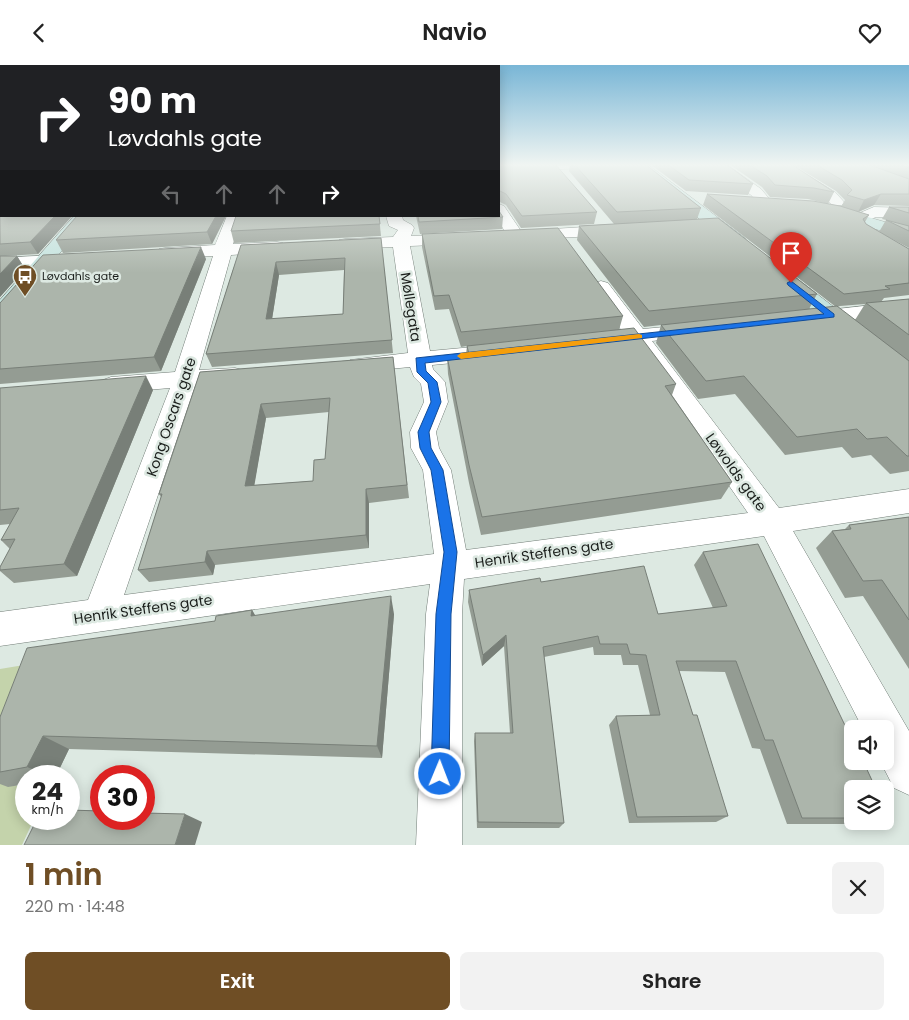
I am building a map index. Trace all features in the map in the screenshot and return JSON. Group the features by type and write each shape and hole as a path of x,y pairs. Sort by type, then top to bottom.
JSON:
{"main road":[{"path":"686,200 909,377"},
{"path":"746,201 782,204"},
{"path":"818,208 863,226 909,234"},
{"path":"0,312 82,217"}],"street":[{"path":"500,211 515,235"},
{"path":"889,245 863,226 874,212 909,213"},
{"path":"597,215 609,231"},
{"name":"Kong Oscars gate","path":"100,615 185,379 224,250 224,241 235,217"},
{"name":"Møllegata","path":"394,217 395,223 406,228 406,231 400,237 422,372 432,382 436,402 423,432 425,448 437,470 450,552 444,614 439,845"},
{"path":"692,226 718,225"},
{"path":"496,236 628,229"},
{"name":"Løwolds gate","path":"561,233 772,522 880,720"},
{"path":"332,244 478,237"},
{"path":"150,254 293,246"},
{"path":"0,263 88,258"},
{"path":"786,320 909,307"},
{"path":"580,343 717,328"},
{"path":"333,367 503,351"},
{"path":"90,386 254,373"},
{"name":"Henrik Steffens gate","path":"0,629 772,522 909,501"},
{"name":"Løwolds gate","path":"894,746 909,773"}],"green space":[{"path":"18,666 37,666 7,786 15,786 15,830 29,830 22,845 0,845 0,669"}],"building":[{"path":"511,200 587,200 597,212 522,216"},
{"path":"607,200 691,200 701,208 617,212"},
{"path":"716,200 804,200 840,206 869,215 863,219 866,224 909,249 909,283 885,286 890,289 844,294"},
{"path":"889,207 909,207 909,213"},
{"path":"500,212 503,217 419,222 418,217 500,217"},
{"path":"0,217 54,217 30,242 0,244"},
{"path":"76,217 215,217 207,232 56,240"},
{"path":"236,217 379,217 380,224 231,231"},
{"path":"718,218 817,294 649,311 579,226"},
{"path":"886,220 909,226 909,231"},
{"path":"558,228 623,316 461,332 449,295 434,296 422,234"},
{"path":"381,238 392,340 206,354 241,245","holes":["345,258 343,314 266,319 276,262"]},
{"path":"201,247 154,357 0,369 0,303 43,255"},
{"path":"0,256 17,256 0,274"},
{"path":"909,299 909,335 866,303"},
{"path":"837,306 909,361 909,456 887,437 867,439 857,429 797,437 744,376 706,381 661,325"},
{"path":"634,328 676,384 665,386 732,482 482,517 469,465 447,356 469,354 467,346"},
{"path":"393,357 407,485 366,489 366,535 207,551 205,562 138,570 162,494 159,494 200,372","holes":["330,398 325,459 314,460 313,481 245,486 261,404"]},
{"path":"146,376 64,564 0,570 15,539 1,540 19,508 0,510 0,388"},
{"path":"909,517 909,620 882,580 863,581 832,531 851,529 849,525"},
{"path":"758,544 844,723 844,770 867,770 872,780 844,780 844,818 802,818 773,740 765,740 736,661 676,661 693,715 697,715 728,816 637,817 616,716 660,715 646,655 630,654 627,644 600,644 598,636 543,647 564,823 478,822 475,733 513,733 506,635 483,655 469,590 540,578 541,582 644,566 658,614 727,606 703,552"},
{"path":"391,596 377,746 43,736 28,765 15,765 15,769 0,772 0,717 27,648 215,621 216,616 252,610 251,616"},
{"path":"80,810 90,811 90,830 155,830 155,813 185,814 175,845 24,845 32,830 80,830"}],"slow traffic":[{"path":"461,356 639,337"}],"place":[{"name":"Løvdahls gate","path":"25,297"}],"route":[{"path":"440,774 444,614 450,552 437,470 425,448 423,432 436,402 432,382 422,372 420,360 831,316 791,283"}]}
